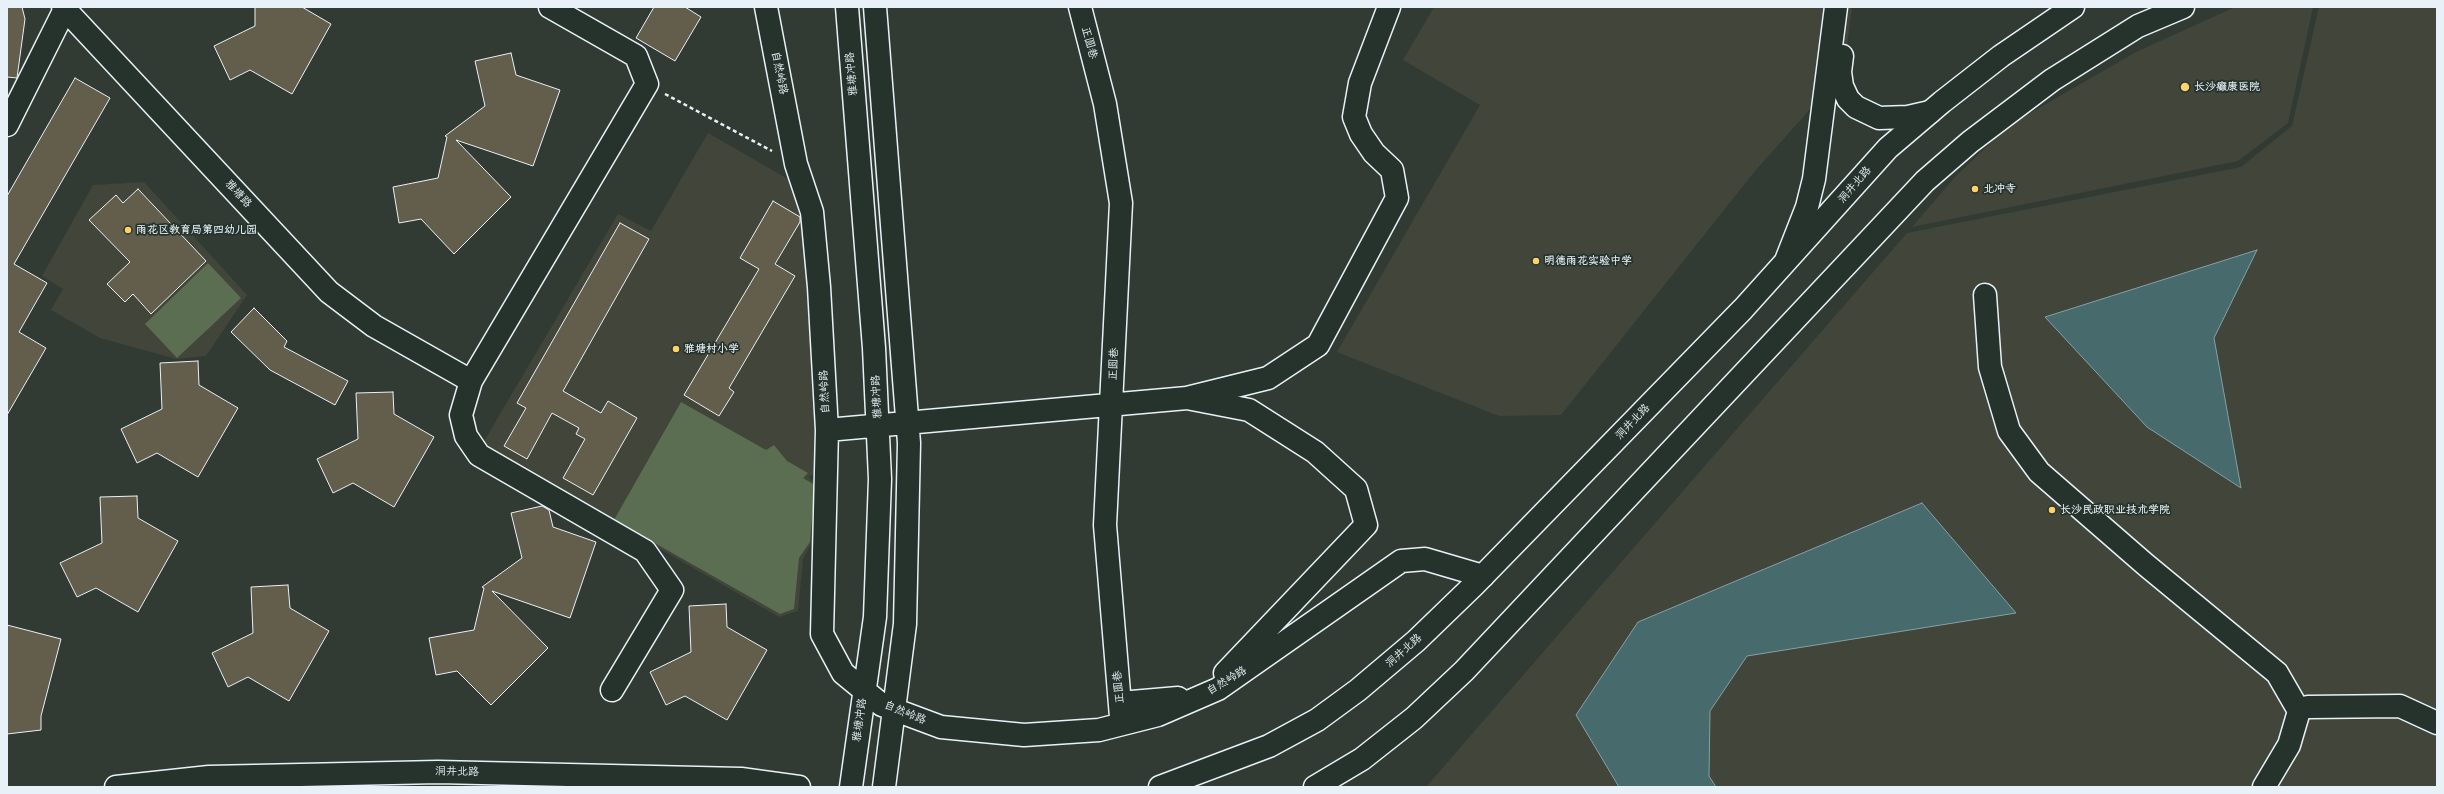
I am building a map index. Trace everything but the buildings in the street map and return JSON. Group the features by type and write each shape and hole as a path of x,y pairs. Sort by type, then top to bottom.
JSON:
{"street":[{"path":"550,7 636,56 647,84 471,381 462,415 466,436 479,455 646,551 672,590 612,690"},
{"name":"自然岭路","path":"766,7 796,164 812,212 819,287 827,430 822,634 843,672 882,705 941,727 1024,735 1098,730 1121,714 1158,715 1218,689 1401,561 1426,559 1483,576"},
{"name":"雅塘冲路","path":"847,7 874,348 880,479 875,617 850,787"},
{"path":"875,7 909,443 905,624 884,787"},
{"name":"正圆巷","path":"1080,7 1105,104 1121,203 1105,525 1121,714"},
{"path":"827,430 1187,398 1268,378 1318,345 1397,198 1392,170 1374,153 1361,134 1354,117 1360,83 1389,7"},
{"path":"1779,270 1791,251 1807,207 1814,179 1836,7"},
{"path":"1848,7 1840,72 1842,86 1848,99 1867,113 1879,118 1908,117 1930,112"},
{"name":"洞井北路","path":"1160,787 1269,746 1317,720 1358,690 1416,641 1483,576 1779,270 1888,148 1930,112 2001,56 2073,7"},
{"path":"1315,787 1362,759 1414,718 1464,671 1925,180 1970,142 2052,80 2138,26 2183,7"},
{"name":"雅塘路","path":"7,125 64,8 329,292 374,326 471,381"},
{"path":"1985,295 1990,368 2009,431 2039,472 2146,565 2277,673 2299,711 2289,745 2264,787"},
{"path":"1121,714 1174,700 1218,680 1366,525 1356,489 1315,452 1249,410 1187,398"},
{"path":"2308,707 2400,706 2437,723"},
{"name":"洞井北路","path":"116,787 209,777 438,772 741,779 794,787"}],"path":[{"path":"647,84 796,164"}],"shaded area":[{"name":"明德雨花实验中学","path":"1434,7 1852,7 1844,71 1755,171 1561,415 1499,416 1337,352 1480,105 1403,60"},
{"name":"长沙癫康医院","path":"2235,7 2313,7 2288,123 2238,161 1912,227 1955,177 2008,126 2136,52"},
{"name":"长沙民政职业技术学院","path":"2319,7 2437,7 2437,787 1426,787 1907,233 2241,167 2292,126"},
{"name":"雅塘村小学","path":"708,133 800,186 811,255 816,474 808,477 818,484 812,543 803,559 798,611 779,617 613,522 483,443 618,214 651,231"},
{"name":"雨花区教育局第四幼儿园","path":"144,182 247,295 206,356 176,359 100,338 51,310 63,289 42,276 93,185"}],"green space":[{"path":"208,263 241,298 177,358 145,324"},
{"path":"681,402 766,450 774,445 787,461 808,473 803,478 815,485 810,542 799,558 794,609 780,614 614,520"}],"water":[{"path":"2257,250 2214,338 2241,488 2147,427 2045,317"},
{"path":"1922,503 2016,613 1747,656 1710,711 1709,776 1716,787 1619,787 1576,715 1638,622"}],"place":[{"name":"长沙癫康医院","path":"2185,87"},
{"name":"北冲寺","path":"1975,189"},
{"name":"雨花区教育局第四幼儿园","path":"128,230"},
{"name":"明德雨花实验中学","path":"1536,261"},
{"name":"雅塘村小学","path":"676,349"},
{"name":"长沙民政职业技术学院","path":"2052,510"}]}
